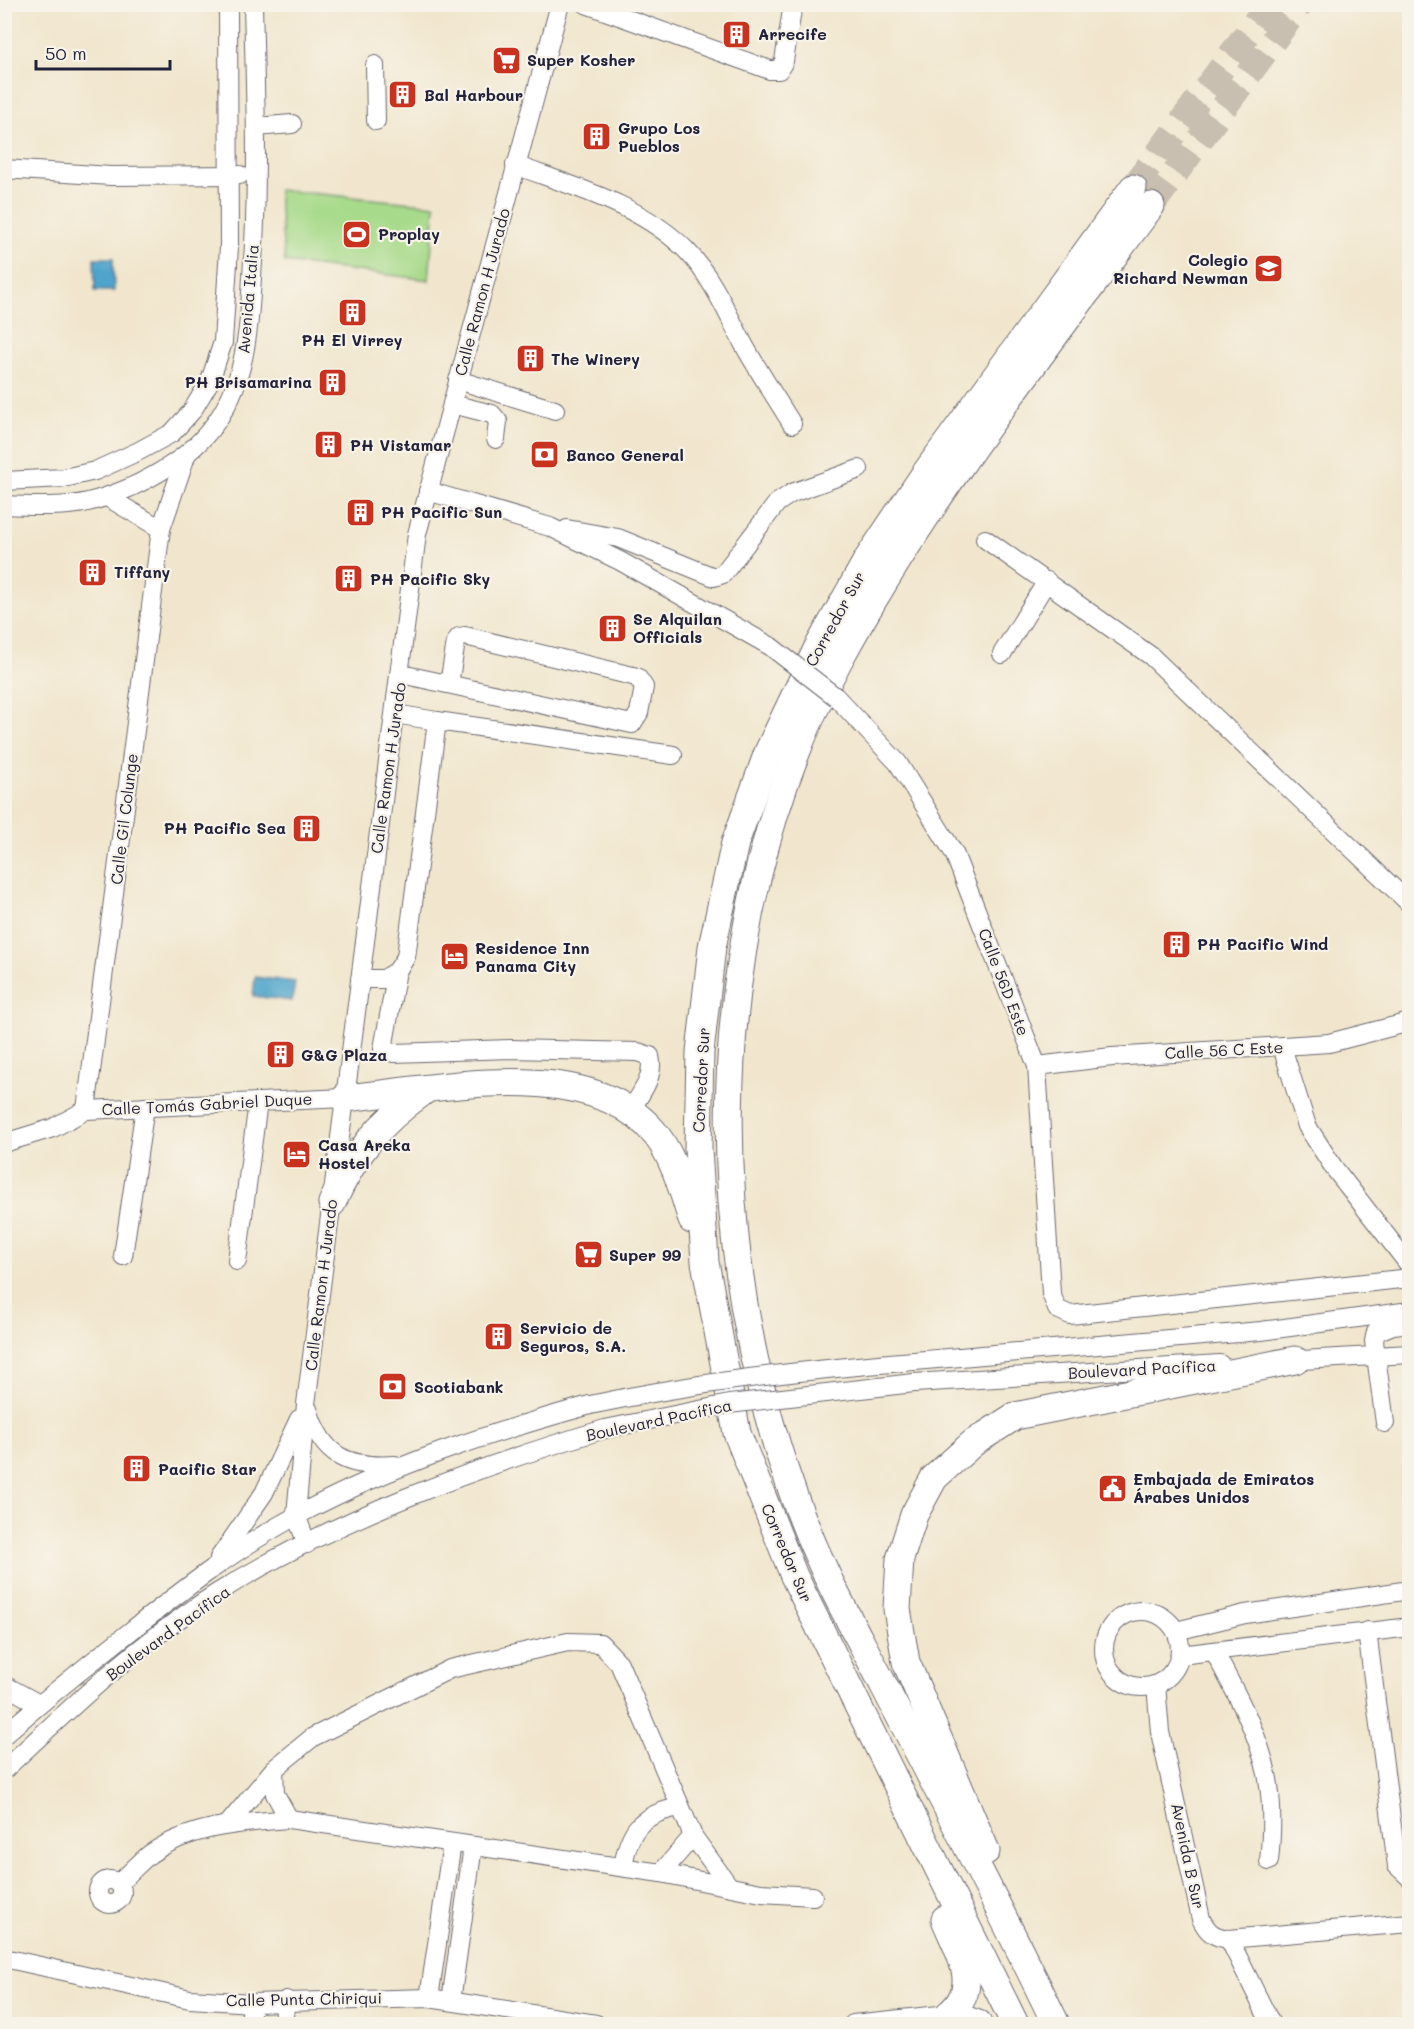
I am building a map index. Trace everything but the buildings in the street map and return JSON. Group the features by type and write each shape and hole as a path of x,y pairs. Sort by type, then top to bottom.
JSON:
{"highway":[{"name":"Corredor Sur","path":"1015,2025 794,1576 737,1433 705,1262 698,1148 700,1063 712,947 735,843 768,752 817,649 867,560 924,475 1142,197 942,492 887,578 836,666 793,760 750,903 741,948 731,1063 731,1173 738,1278 759,1385 790,1482 822,1566 1056,2025"},
{"path":"345,1098 473,1084 556,1084 599,1094 630,1111 657,1136 679,1179 705,1262"},
{"path":"332,1203 348,1169 369,1138 395,1112 425,1091"},
{"path":"1039,1990 981,1838 906,1662 897,1609 898,1589 900,1559 914,1515 934,1478 973,1443 1015,1416 1295,1360"},
{"path":"900,1794 967,1976 965,1998 949,2014 978,2025"}],"street":[{"name":"Avenida Italia","path":"4,481 64,478 95,471 139,451 172,433 192,411 210,381 223,342 230,175 228,4"},
{"name":"Avenida Italia","path":"4,505 70,505 107,497 148,479 186,456 218,421 232,394 241,367 247,337 257,175 253,4"},
{"name":"Calle Ramon H Jurado","path":"306,1544 296,1515 306,1404 401,674 417,534 560,4"},
{"path":"586,4 770,70 779,70 784,61 793,4"},
{"path":"375,65 376,121"},
{"path":"256,126 292,124"},
{"path":"516,165 627,209 669,236 687,251 705,273 746,349 792,424"},
{"path":"4,169 111,176 257,175"},
{"path":"458,381 555,410"},
{"path":"452,404 492,414 498,421 496,439"},
{"name":"Calle Gil Colunge","path":"86,1110 161,529 186,456"},
{"path":"428,491 550,527 618,538 714,577 723,574 777,503 792,493 859,469"},
{"path":"107,497 161,529"},
{"name":"Calle 56D Este","path":"550,527 620,561 770,646 836,697 898,763 954,853 1037,1066 1051,1293 1057,1309 1070,1315 1410,1278"},
{"path":"985,539 1151,656 1410,904"},
{"path":"1002,654 1047,581"},
{"path":"401,674 632,724 639,713 644,687 637,677 465,636 459,637 456,642 449,684"},
{"path":"395,714 673,755"},
{"path":"437,721 406,957 397,971 381,1047 385,1051 394,1053 510,1049 625,1050 650,1056 649,1080 630,1111"},
{"path":"360,979 384,979 397,971"},
{"name":"Calle 56 C Este","path":"1037,1066 1112,1057 1329,1043 1410,1022"},
{"path":"1282,1047 1307,1126 1334,1168 1410,1266"},
{"name":"Calle Tomás Gabriel Duque","path":"4,1143 53,1128 86,1110 345,1098"},
{"path":"237,1261 258,1102"},
{"path":"123,1256 145,1107"},
{"name":"Boulevard Pacífica","path":"4,1735 39,1704 213,1567 296,1515 406,1464 461,1442 590,1405 643,1394 804,1370 1261,1331 1410,1311"},
{"path":"1385,1423 1375,1356 1376,1332 1393,1325 1410,1323"},
{"name":"Boulevard Pacífica","path":"4,1770 120,1665 217,1593 306,1544 409,1498 514,1456 605,1429 729,1404 914,1383 1410,1354"},
{"path":"306,1404 316,1431 330,1452 350,1462 372,1466 406,1464"},
{"path":"213,1567 264,1493 287,1449 306,1404"},
{"path":"1176,1631 1245,1614 1410,1590"},
{"path":"1133,1612 1158,1614 1176,1631 1180,1643 1180,1655 1172,1673 1156,1685 1144,1688 1132,1686 1112,1672 1105,1655 1107,1636 1122,1617 1133,1612"},
{"path":"1180,1655 1410,1627"},
{"path":"1367,1631 1397,1866 1410,1878"},
{"path":"229,1823 274,1769 313,1737 450,1669 568,1642 600,1643 619,1663 693,1836 729,1886"},
{"path":"1214,1651 1247,1717 1267,1773 1272,1825 1269,1861"},
{"path":"4,1685 39,1704"},
{"name":"Avenida B Sur","path":"1156,1685 1160,1732 1202,1919 1207,1930 1215,1937 1229,1939"},
{"path":"274,1769 275,1794 289,1820"},
{"path":"623,1867 626,1844 638,1825 657,1811 680,1807"},
{"path":"119,1883 150,1854 188,1834 229,1823 289,1820 623,1867 761,1893 813,1896"},
{"path":"661,1873 693,1836"},
{"path":"429,1998 452,1843"},
{"path":"451,2001 473,1846"},
{"path":"1271,2025 1229,1939 1410,1923"},
{"name":"Calle Punta Chiriqui","path":"4,1958 190,1999 252,2003 286,2000 429,1998 596,2025"},
{"path":"283,2025 286,2000"},
{"path":"250,2025 252,2003"},
{"path":"853,2025 895,2022 949,2014"}],"green space":[{"name":"Proplay","path":"278,190 435,205 429,280 285,262"}],"water":[{"path":"94,258 113,258 114,291 95,291"},
{"path":"255,977 295,982 292,1001 253,996"}],"tunnel":[{"path":"1133,188 1269,4"},
{"path":"1151,206 1300,4"}],"place":[{"name":"Arrecife","path":"737,34"},
{"name":"Super Kosher","path":"506,60"},
{"name":"Bal Harbour","path":"403,95"},
{"name":"Grupo Los Pueblos","path":"597,137"},
{"name":"Proplay","path":"357,234"},
{"name":"Colegio Richard Newman","path":"1269,269"},
{"name":"PH El Virrey","path":"352,312"},
{"name":"The Winery","path":"530,359"},
{"name":"PH Brisamarina","path":"333,382"},
{"name":"PH Vistamar","path":"329,445"},
{"name":"Banco General","path":"545,455"},
{"name":"PH Pacific Sun","path":"360,512"},
{"name":"Tiffany","path":"93,572"},
{"name":"PH Pacific Sky","path":"349,579"},
{"name":"Se Alquilan Officials","path":"612,628"},
{"name":"PH Pacific Sea","path":"307,828"},
{"name":"PH Pacific Wind","path":"1176,944"},
{"name":"Residence Inn Panama City","path":"454,957"},
{"name":"G&G Plaza","path":"280,1055"},
{"name":"Casa Areka Hostel","path":"297,1154"},
{"name":"Super 99","path":"588,1255"},
{"name":"Servicio de Seguros, S.A.","path":"499,1337"},
{"name":"Scotiabank","path":"393,1387"},
{"name":"Pacific Star","path":"137,1469"},
{"name":"Embajada de Emiratos Árabes Unidos","path":"1112,1488"}]}
